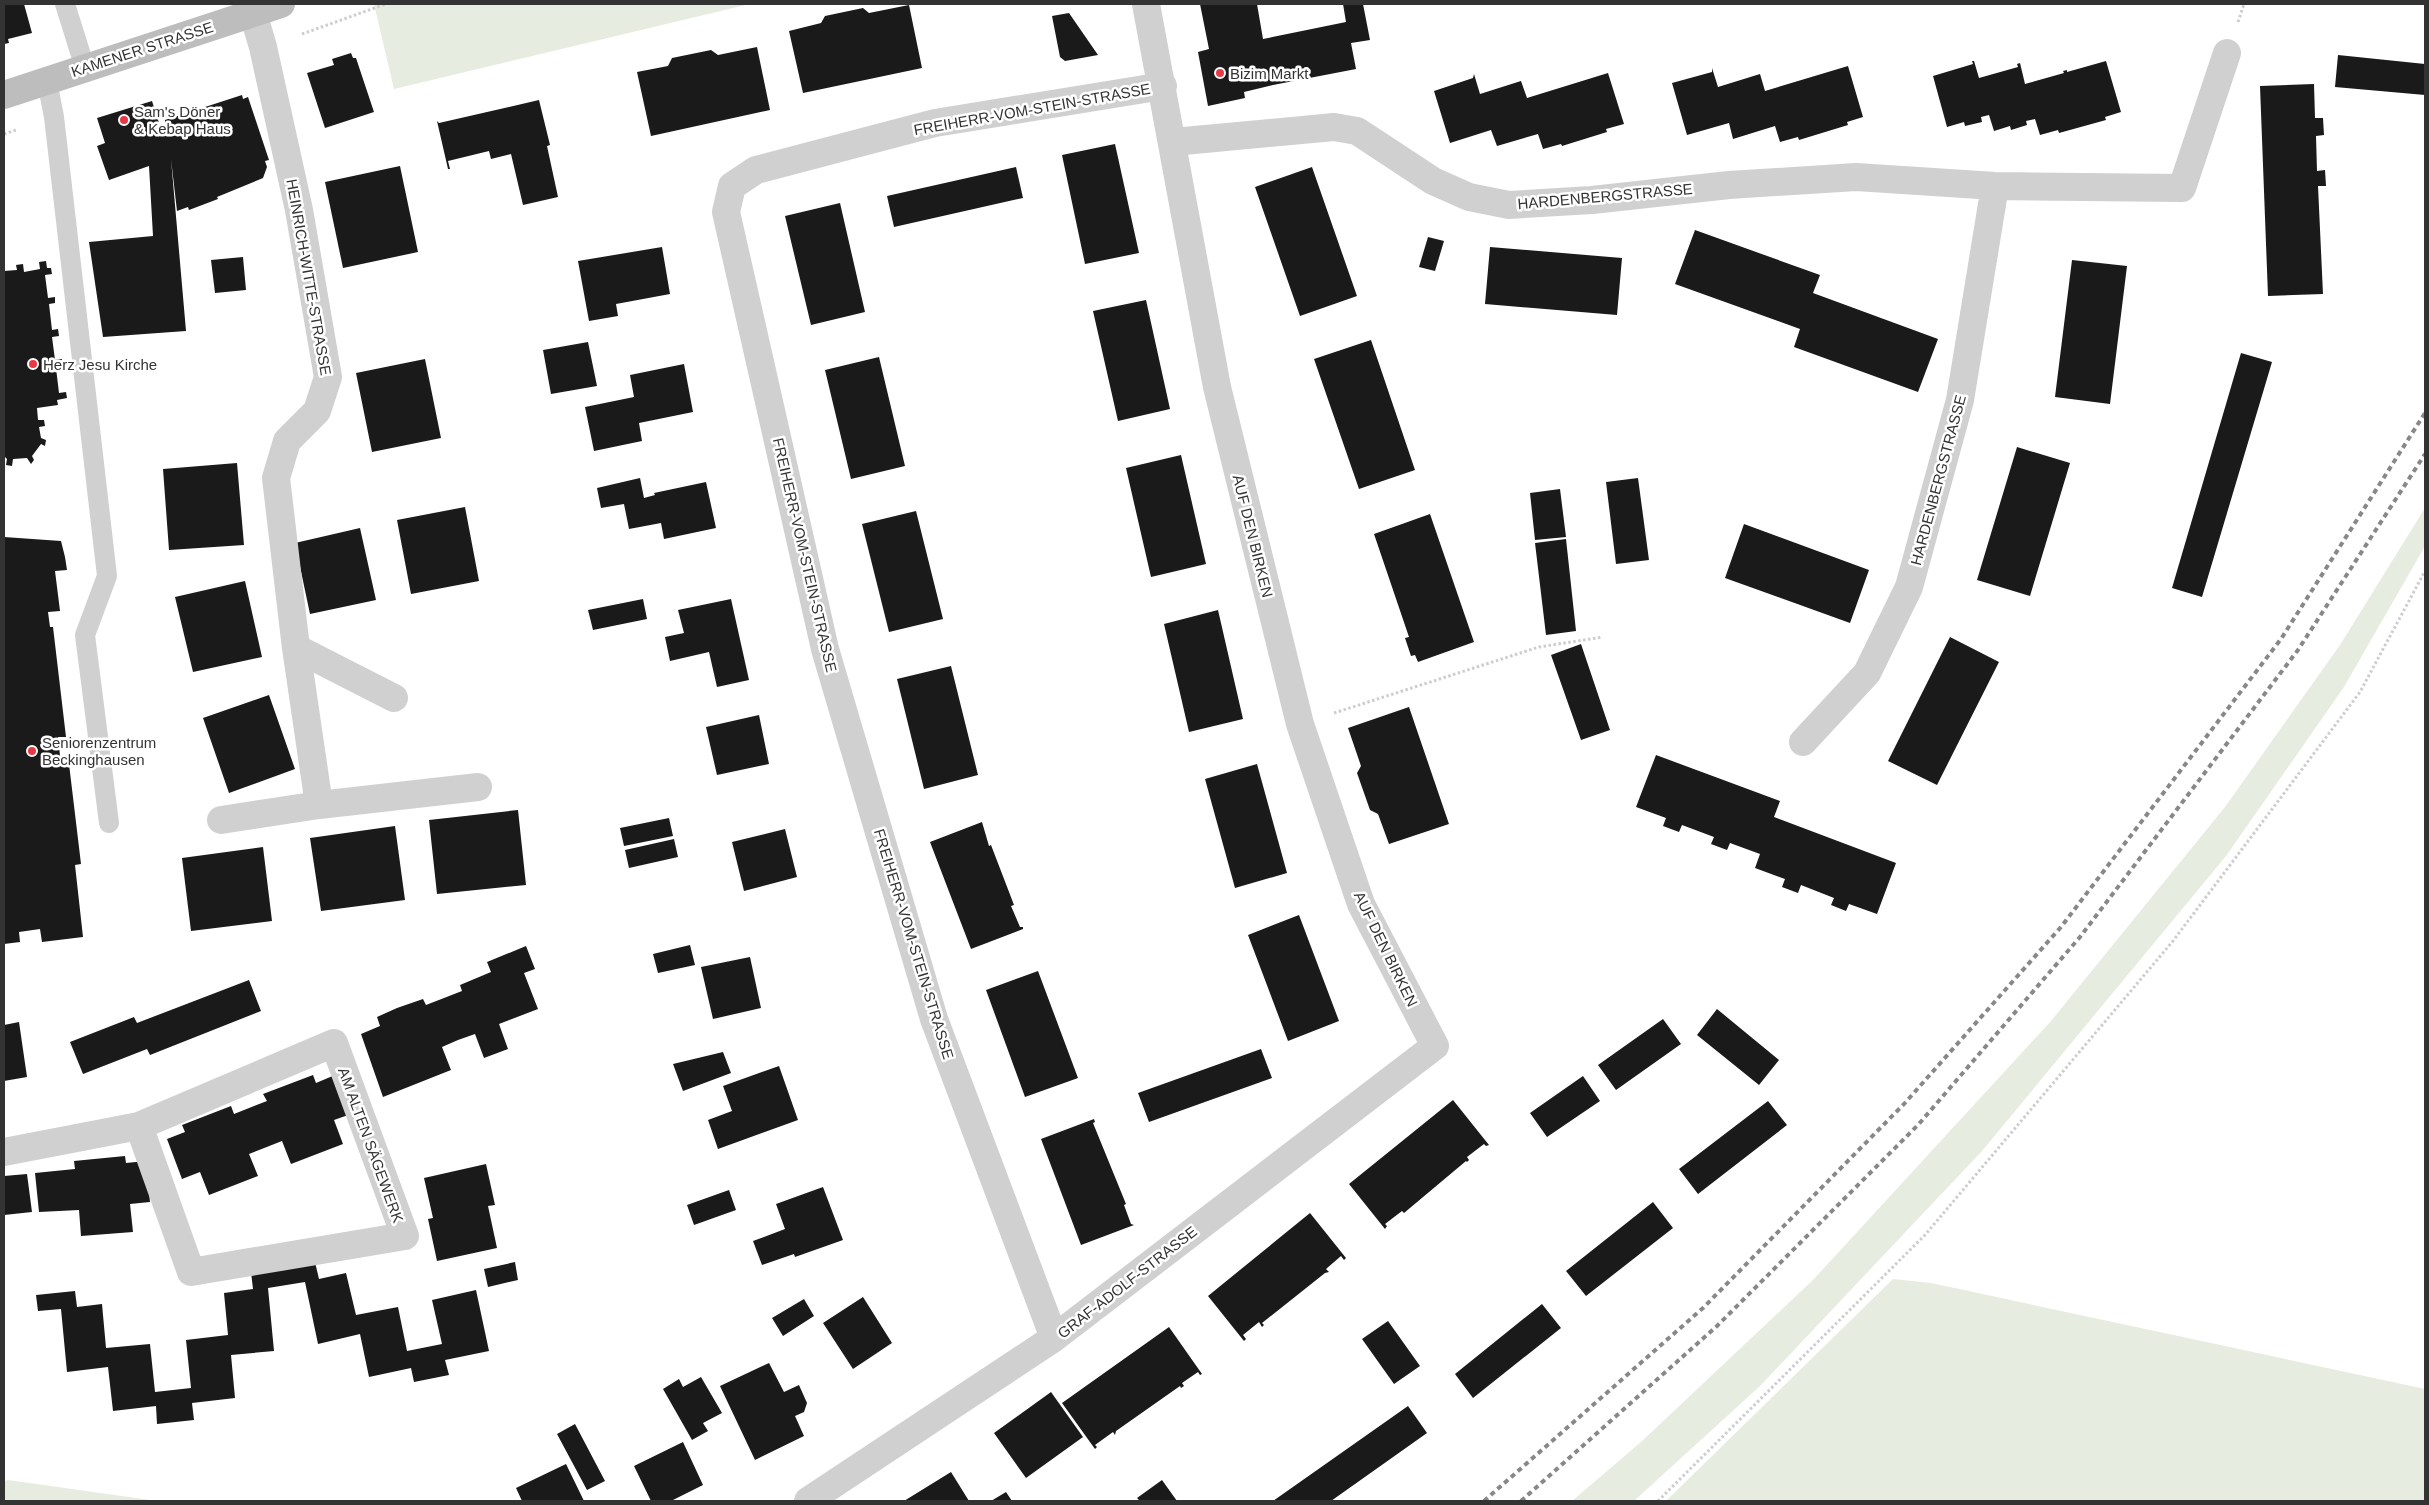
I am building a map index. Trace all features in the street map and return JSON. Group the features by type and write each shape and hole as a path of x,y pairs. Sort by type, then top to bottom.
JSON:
{"main road":[{"name":"KAMENER STRASSE","path":"4,95 281,4"}],"street":[{"name":"AUF DEN BIRKEN","path":"1146,4 1163,86 1216,387 1300,724 1361,904 1434,1046"},
{"name":"HEINRICH-WITTE-STRASSE","path":"253,13 262,43 299,210 328,377 317,411 287,441 276,478 296,648 319,805"},
{"name":"HARDENBERGSTRASSE","path":"1173,142 1334,127 1357,131 1432,181 1469,197 1509,205 1592,200 1729,185 1856,177 1995,186 2182,188 2227,53"},
{"name":"FREIHERR-VOM-STEIN-STRASSE","path":"1054,1338 934,1018 830,668 726,212 732,186 756,170 935,123 1163,86"},
{"name":"HARDENBERGSTRASSE","path":"1803,742 1867,673 1909,587 1960,400 1995,186"},
{"path":"296,648 394,698"},
{"path":"221,820 319,805 478,787"},
{"name":"AM ALTEN SÄGEWERK","path":"4,1152 139,1126 334,1043 405,1236 191,1272 139,1126"},
{"name":"GRAF-ADOLF-STRASSE","path":"808,1501 1054,1338 1434,1046"}],"lane":[{"path":"65,4 85,68"},
{"path":"47,81 54,117 107,576 85,635 109,823"}],"path":[{"path":"1658,1501 1925,1234 2173,941 2360,692 2425,570"},
{"path":"1300,724 1539,646 1602,637"}],"shaded area":[{"path":"374,4 750,4 394,89"},
{"path":"2425,508 2425,546 2344,687 2226,856 1982,1151 1760,1386 1634,1501 1572,1501 1641,1442 1813,1280 2051,1021 2225,807 2340,645"},
{"path":"1893,1279 1931,1283 2425,1389 2425,1501 1666,1501"},
{"path":"8,1480 157,1501 4,1501 4,1481"}],"building":[{"path":"4,4 24,4 32,33 8,39 9,43 4,44"},
{"path":"1200,4 1257,4 1263,39 1346,22 1343,4 1363,4 1370,40 1351,43 1356,69 1244,92 1245,98 1208,106 1198,52 1209,49"},
{"path":"909,5 922,68 803,93 789,31 821,23 825,16 863,8 869,13"},
{"path":"1069,13 1098,55 1065,61 1060,57 1052,16"},
{"path":"757,47 770,110 651,136 637,72 668,66 672,58 711,50 718,55"},
{"path":"351,53 353,58 356,58 374,112 325,128 307,73 334,65 332,59"},
{"path":"2338,55 2425,64 2425,95 2335,87"},
{"path":"1972,61 1974,61 1979,78 2018,67 2017,64 2020,63 2025,84 2064,73 2063,71 2067,70 2067,72 2106,61 2121,112 2105,117 2106,120 2059,133 2058,130 2040,135 2035,119 2026,121 2027,125 2011,130 2010,126 1994,131 1989,115 1981,117 1982,122 1965,126 1964,122 1947,127 1933,76 1973,64"},
{"path":"1848,66 1863,117 1847,122 1848,125 1799,140 1798,137 1780,142 1775,126 1733,139 1729,123 1687,135 1672,83 1712,72 1712,68 1718,87 1760,74 1765,91"},
{"path":"1608,73 1624,124 1606,129 1607,132 1562,146 1561,144 1543,149 1538,134 1497,146 1491,130 1450,143 1434,91 1473,78 1474,74 1480,94 1521,81 1527,98"},
{"path":"2314,84 2315,118 2323,118 2324,135 2316,136 2317,171 2325,170 2326,186 2318,186 2323,294 2268,296 2260,86"},
{"path":"242,95 243,99 248,97 269,160 265,161 267,167 263,178 217,197 218,199 189,210 188,207 177,211 171,159 186,331 103,337 89,242 153,236 149,166 109,180 97,146 105,143 97,118 152,101 160,126 165,125 165,120"},
{"path":"539,100 550,145 547,146 558,197 523,205 511,154 491,159 489,151 448,161 450,169 448,169 437,121 439,123"},
{"path":"1115,144 1139,253 1085,264 1062,155"},
{"path":"400,166 418,252 343,268 325,182"},
{"path":"1016,167 1023,198 894,227 887,196"},
{"path":"1312,167 1357,296 1300,316 1255,187"},
{"path":"840,203 865,312 811,325 785,216"},
{"path":"1695,230 1820,275 1813,293 1938,339 1918,392 1794,347 1800,329 1675,284"},
{"path":"1428,237 1444,241 1435,271 1419,267"},
{"path":"662,247 670,294 616,304 618,316 589,321 578,261"},
{"path":"1490,247 1622,258 1617,315 1485,304"},
{"path":"243,257 246,290 215,293 211,260"},
{"path":"2072,260 2127,266 2110,404 2055,397"},
{"name":"Herz Jesu Kirche","path":"46,261 47,268 51,268 52,274 45,275 48,298 55,297 55,303 49,304 52,330 58,329 59,336 52,337 55,360 62,359 63,367 56,368 59,393 66,392 67,398 57,400 58,405 37,408 38,420 44,420 45,426 39,427 41,438 46,440 45,446 41,444 32,456 34,460 31,464 27,458 13,459 12,466 6,465 7,459 4,456 4,271 17,270 16,265 23,264 24,272 40,269 39,262"},
{"path":"1146,300 1170,409 1118,421 1093,311"},
{"path":"1371,340 1415,470 1359,489 1314,359"},
{"path":"588,342 597,386 551,394 543,350"},
{"path":"2241,353 2272,362 2202,597 2172,588"},
{"path":"879,357 905,466 851,479 825,370"},
{"path":"425,359 441,438 372,452 356,373"},
{"path":"684,364 693,412 639,423 642,441 594,451 585,407 634,397 630,375"},
{"path":"2017,447 2070,463 2030,596 1977,580"},
{"path":"1181,455 1206,564 1151,577 1126,468"},
{"path":"237,463 244,545 169,550 163,469"},
{"path":"640,478 644,498 655,495 654,493 706,482 716,528 664,539 661,523 629,529 624,504 601,508 597,488"},
{"path":"1638,478 1649,560 1616,564 1606,482"},
{"path":"1560,489 1566,537 1535,540 1530,493"},
{"path":"465,507 479,581 411,594 397,520"},
{"path":"916,511 943,619 889,632 862,524"},
{"path":"1430,514 1474,642 1418,662 1415,655 1411,656 1405,638 1409,637 1374,534"},
{"path":"1744,524 1869,570 1850,623 1725,578"},
{"path":"360,528 376,600 310,614 295,543"},
{"name":"Seniorenzentrum Beckinghausen","path":"4,537 61,541 65,557 67,570 55,571 60,611 48,612 50,627 53,627 66,737 58,737 61,765 69,764 81,864 75,865 83,937 42,942 40,929 19,932 20,942 4,944"},
{"path":"1566,539 1576,631 1546,635 1535,543"},
{"path":"245,581 262,657 193,672 175,597"},
{"path":"643,599 647,619 593,630 588,610"},
{"path":"731,599 749,680 717,687 709,652 670,661 665,637 684,633 678,610"},
{"path":"1218,610 1243,719 1189,732 1164,624"},
{"path":"1950,637 1999,662 1937,785 1888,761"},
{"path":"1581,644 1610,730 1581,740 1551,655"},
{"path":"951,666 978,775 924,789 897,679"},
{"path":"269,695 295,769 229,793 203,718"},
{"path":"1409,707 1449,824 1389,844 1378,814 1370,810 1357,773 1361,766 1348,728"},
{"path":"759,715 769,764 717,775 706,727"},
{"path":"1656,755 1780,801 1774,817 1896,863 1877,914 1849,904 1846,911 1831,905 1834,898 1801,885 1798,893 1782,887 1785,879 1755,868 1760,854 1730,843 1727,850 1711,844 1714,837 1682,825 1679,832 1663,826 1666,818 1636,807"},
{"path":"1257,764 1287,873 1235,888 1205,779"},
{"path":"518,810 526,885 437,894 429,820"},
{"path":"669,818 673,836 624,846 620,828"},
{"path":"982,822 989,846 991,845 1014,905 1011,906 1020,927 1023,927 1023,929 971,949 930,842"},
{"path":"395,826 405,900 321,911 310,838"},
{"path":"785,829 797,877 744,891 732,842"},
{"path":"674,839 678,857 629,868 625,850"},
{"path":"263,847 272,921 191,931 182,858"},
{"path":"1299,915 1339,1021 1288,1041 1248,935"},
{"path":"690,945 695,965 658,973 653,954"},
{"path":"526,946 535,969 524,973 538,1009 499,1024 508,1049 484,1058 475,1034 458,1040 442,1047 451,1070 383,1097 361,1034 380,1026 377,1017 423,999 426,1005 462,991 460,985 491,972 487,962"},
{"path":"750,957 761,1008 713,1019 701,967"},
{"path":"1038,971 1078,1078 1025,1097 986,990"},
{"path":"249,980 261,1011 150,1055 147,1049 83,1074 70,1042 134,1017 137,1023"},
{"path":"1717,1009 1779,1060 1759,1085 1697,1035"},
{"path":"1663,1019 1681,1044 1616,1090 1598,1065"},
{"path":"19,1022 27,1077 4,1081 4,1025"},
{"path":"1261,1049 1272,1078 1149,1122 1138,1093"},
{"path":"723,1052 731,1073 683,1091 673,1064"},
{"path":"779,1066 798,1120 718,1149 708,1120 732,1111 723,1086"},
{"path":"313,1075 316,1083 335,1075 351,1114 334,1120 343,1144 291,1164 282,1141 249,1154 258,1176 209,1195 200,1172 182,1179 167,1139 185,1132 182,1125 231,1106 234,1114 267,1101 263,1094"},
{"path":"1583,1076 1600,1101 1547,1137 1530,1113"},
{"path":"1453,1100 1489,1145 1486,1146 1484,1144 1467,1157 1469,1160 1467,1162 1404,1213 1402,1211 1385,1224 1387,1226 1385,1229 1349,1184"},
{"path":"1768,1101 1787,1125 1698,1194 1679,1169"},
{"path":"1094,1119 1095,1122 1093,1123 1126,1204 1124,1205 1131,1224 1134,1225 1081,1245 1041,1139"},
{"path":"125,1156 126,1163 146,1161 150,1202 130,1204 133,1232 81,1236 79,1210 39,1212 35,1173 75,1169 74,1161"},
{"path":"486,1164 495,1205 488,1206 497,1248 437,1261 428,1219 433,1218 424,1178"},
{"path":"27,1174 32,1212 4,1215 4,1176"},
{"path":"823,1187 843,1240 795,1257 794,1254 762,1265 753,1241 785,1229 776,1204"},
{"path":"729,1190 736,1210 694,1225 687,1205"},
{"path":"1653,1202 1673,1228 1586,1296 1566,1271"},
{"path":"1310,1213 1346,1258 1344,1260 1341,1256 1326,1269 1329,1272 1325,1273 1262,1323 1264,1325 1262,1327 1259,1322 1243,1335 1246,1339 1244,1341 1208,1296"},
{"path":"315,1262 319,1279 346,1273 356,1315 398,1307 407,1351 442,1344 432,1300 476,1290 489,1351 445,1360 449,1375 414,1382 411,1368 369,1377 360,1334 318,1344 305,1282 268,1288 274,1351 231,1355 235,1398 192,1403 194,1420 157,1424 156,1406 113,1411 108,1367 67,1372 61,1309 38,1311 36,1295 75,1291 77,1307 102,1304 106,1348 150,1344 155,1392 191,1388 186,1340 228,1335 224,1293 253,1289 251,1272"},
{"path":"515,1262 518,1280 488,1287 484,1269"},
{"path":"863,1297 892,1343 853,1369 823,1323"},
{"path":"804,1299 814,1316 783,1336 772,1318"},
{"path":"1542,1304 1561,1328 1473,1398 1455,1374"},
{"path":"1388,1321 1420,1366 1394,1384 1362,1339"},
{"path":"1169,1327 1202,1374 1200,1375 1198,1372 1182,1383 1184,1386 1181,1388 1180,1386 1116,1431 1115,1435 1113,1432 1095,1445 1097,1447 1095,1449 1062,1403"},
{"path":"769,1363 784,1392 799,1385 807,1403 804,1412 795,1416 804,1436 755,1460 720,1386"},
{"path":"701,1377 722,1413 703,1423 708,1431 692,1440 663,1389 679,1379 683,1387"},
{"path":"1051,1392 1083,1437 1026,1478 994,1433"},
{"path":"1408,1406 1427,1433 1331,1501 1273,1501"},
{"path":"575,1424 605,1481 587,1490 557,1434"},
{"path":"683,1442 703,1485 671,1501 651,1501 634,1466"},
{"path":"566,1464 584,1501 522,1501 516,1488"},
{"path":"951,1472 969,1501 904,1501"},
{"path":"1162,1480 1177,1501 1140,1501 1137,1498"},
{"path":"1006,1492 1012,1501 991,1501"}],"railway":[{"path":"1484,1501 1703,1308 1904,1104 2061,927 2281,639 2425,413"},
{"path":"1521,1501 1717,1326 1918,1125 2080,937 2298,650 2425,454"}],"place":[{"name":"Bizim Markt","path":"1220,73"},
{"name":"Sam's Döner & Kebap Haus","path":"124,120"},
{"name":"Herz Jesu Kirche","path":"33,364"},
{"name":"Seniorenzentrum Beckinghausen","path":"32,751"}]}
